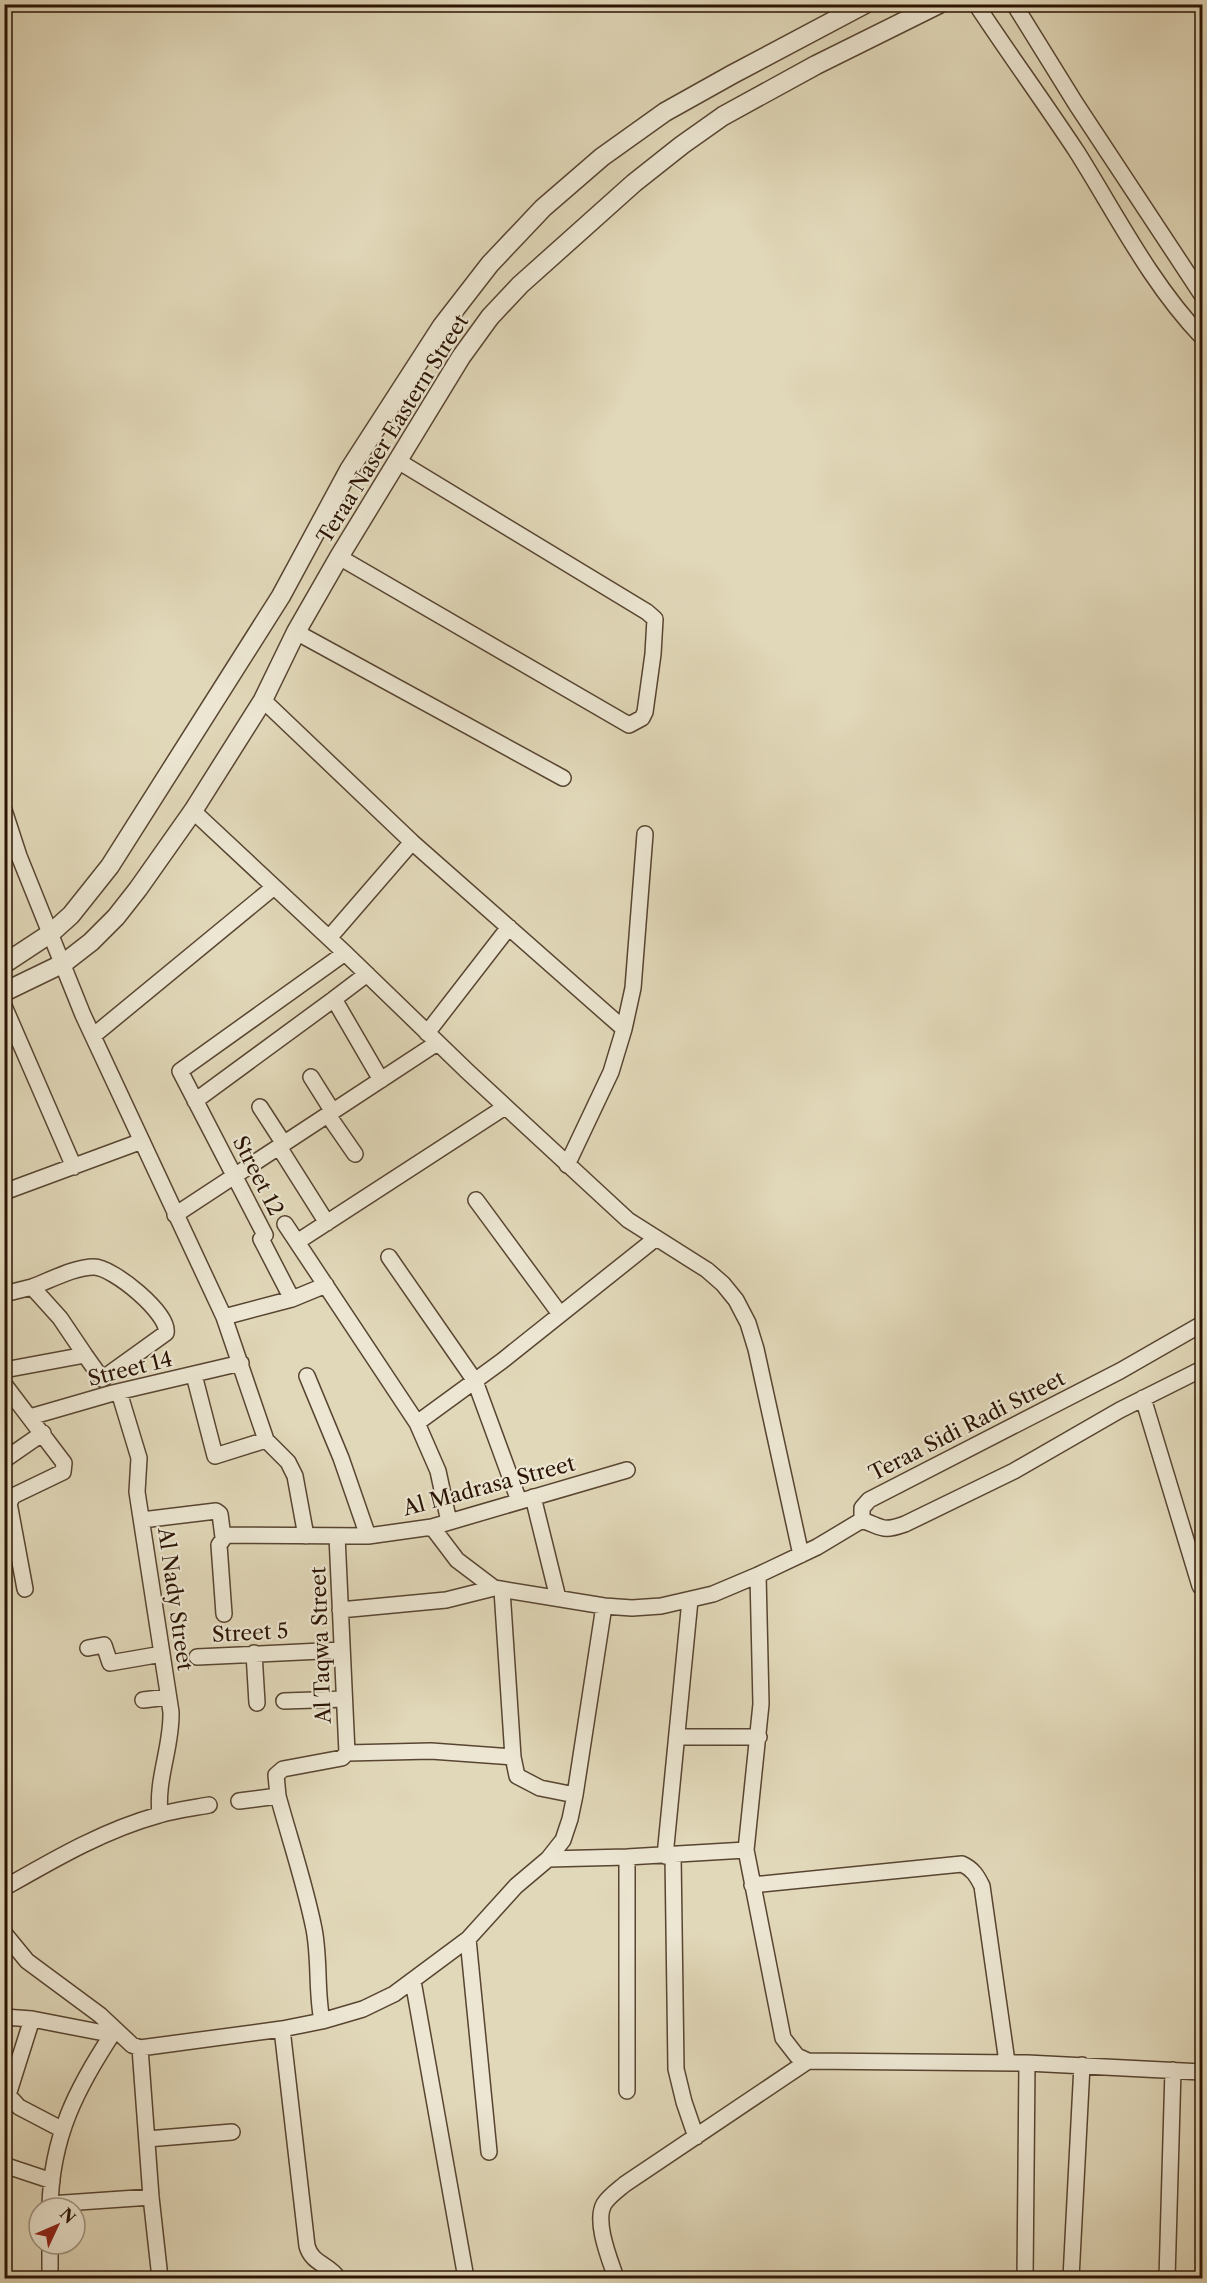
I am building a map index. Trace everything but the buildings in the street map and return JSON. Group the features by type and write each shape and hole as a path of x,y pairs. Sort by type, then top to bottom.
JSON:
{"street":[{"name":"Teraa Naser Eastern Street","path":"4,964 51,933 71,915 110,866 281,596 349,470 442,326 490,264 551,201 602,157 665,112 865,4"},
{"name":"Teraa Naser Eastern Street","path":"4,992 64,963 91,942 116,917 193,811 263,700 296,632 339,557 461,357 490,318 520,285 634,183 723,116 816,65 939,4"},
{"path":"976,4 1076,151 1166,292 1188,322 1203,337"},
{"path":"1014,4 1076,105 1203,295"},
{"path":"339,557 629,725 642,718 645,712 654,654 655,619 398,461"},
{"path":"296,632 562,778"},
{"path":"263,700 412,842 624,1029"},
{"path":"4,810 19,856 93,1036 224,1317 266,1440 288,1462 295,1476 306,1536"},
{"path":"193,811 345,953 504,1107 628,1220 706,1270 723,1284 736,1300 748,1323 764,1382 801,1555"},
{"path":"567,1165 610,1072 624,1029 633,988 645,834"},
{"path":"329,938 412,842"},
{"path":"93,1036 274,887"},
{"path":"175,1215 381,1080 432,1038 509,927"},
{"name":"Street 12","path":"292,1299 261,1239 265,1235 180,1071 345,953"},
{"path":"195,1101 367,974"},
{"path":"334,999 381,1080"},
{"path":"4,1006 75,1167"},
{"path":"311,1077 355,1154"},
{"path":"260,1107 327,1223"},
{"path":"297,1242 504,1107"},
{"path":"5,1192 142,1141"},
{"path":"476,1200 560,1314"},
{"path":"285,1224 417,1423 438,1471 449,1522"},
{"path":"417,1423 475,1381 655,1239"},
{"path":"389,1257 475,1381 526,1499 558,1598"},
{"path":"4,1294 32,1287 80,1269 98,1267 132,1287 162,1317 167,1328 162,1337 102,1379 60,1318 32,1287"},
{"path":"224,1317 292,1299 326,1285"},
{"name":"Teraa Sidi Radi Street","path":"862,1520 862,1508 869,1500 1120,1371 1203,1324"},
{"path":"4,1370 85,1354"},
{"name":"Street 14","path":"30,1417 119,1392 241,1363"},
{"path":"340,1610 446,1600 498,1589 604,1606 632,1608 690,1600 759,1575 801,1555 862,1520 889,1530 905,1524 1014,1471 1067,1439 1203,1369"},
{"path":"194,1376 215,1456 266,1440"},
{"path":"307,1376 341,1458 368,1536"},
{"path":"4,1384 64,1463 63,1472 13,1496 9,1503 25,1589"},
{"name":"Al Nady Street","path":"119,1392 139,1458 137,1492 171,1724 158,1798 160,1814"},
{"path":"1143,1398 1200,1586"},
{"path":"4,1460 43,1433"},
{"name":"Al Madrasa Street","path":"223,1537 230,1535 368,1536 432,1527 627,1470"},
{"path":"142,1520 216,1511 220,1514 223,1537 219,1545 224,1614"},
{"path":"432,1527 457,1560 498,1589 513,1757 517,1776 540,1788 575,1796"},
{"name":"Al Taqwa Street","path":"337,1536 346,1753"},
{"path":"759,1575 761,1693 759,1737 746,1850 783,2038 797,2056 808,2061 1027,2062 1203,2072"},
{"path":"690,1600 669,1856 676,2069 696,2136"},
{"path":"4,1933 27,1961 68,1990 132,2045 140,2048 282,2029 322,2021 363,2009 394,1994 468,1939 516,1886 548,1859 563,1840 575,1796 604,1606"},
{"path":"88,1648 104,1645 110,1663 162,1654"},
{"name":"Street 5","path":"197,1657 342,1650"},
{"path":"254,1653 257,1703"},
{"path":"143,1700 168,1697"},
{"path":"284,1701 344,1699"},
{"path":"677,1737 759,1737"},
{"path":"322,2021 317,1992 313,1928 278,1796 276,1775 280,1770 342,1758 346,1753 431,1751 513,1757"},
{"path":"239,1801 278,1796"},
{"path":"4,1888 112,1831 160,1814 209,1805"},
{"path":"548,1859 669,1856 746,1850"},
{"path":"627,1857 627,2091"},
{"path":"752,1885 962,1864 969,1867 976,1873 982,1886 1007,2062"},
{"path":"468,1939 489,2152"},
{"path":"413,1981 466,2278"},
{"path":"4,2017 32,2019 99,2032 115,2030"},
{"path":"32,2019 8,2095 19,2107 61,2129"},
{"path":"282,2029 307,2246 312,2258 332,2270 338,2278"},
{"path":"51,2196 61,2129 94,2061 115,2030"},
{"path":"140,2048 151,2197 160,2278"},
{"path":"616,2278 602,2231 601,2217 604,2205 625,2184 808,2061"},
{"path":"1025,2278 1027,2062"},
{"path":"1071,2278 1082,2065"},
{"path":"1167,2278 1173,2070"},
{"path":"147,2139 232,2132"},
{"path":"4,2165 52,2181"},
{"path":"87,2203 151,2197"},
{"path":"50,2256 51,2278"}]}
